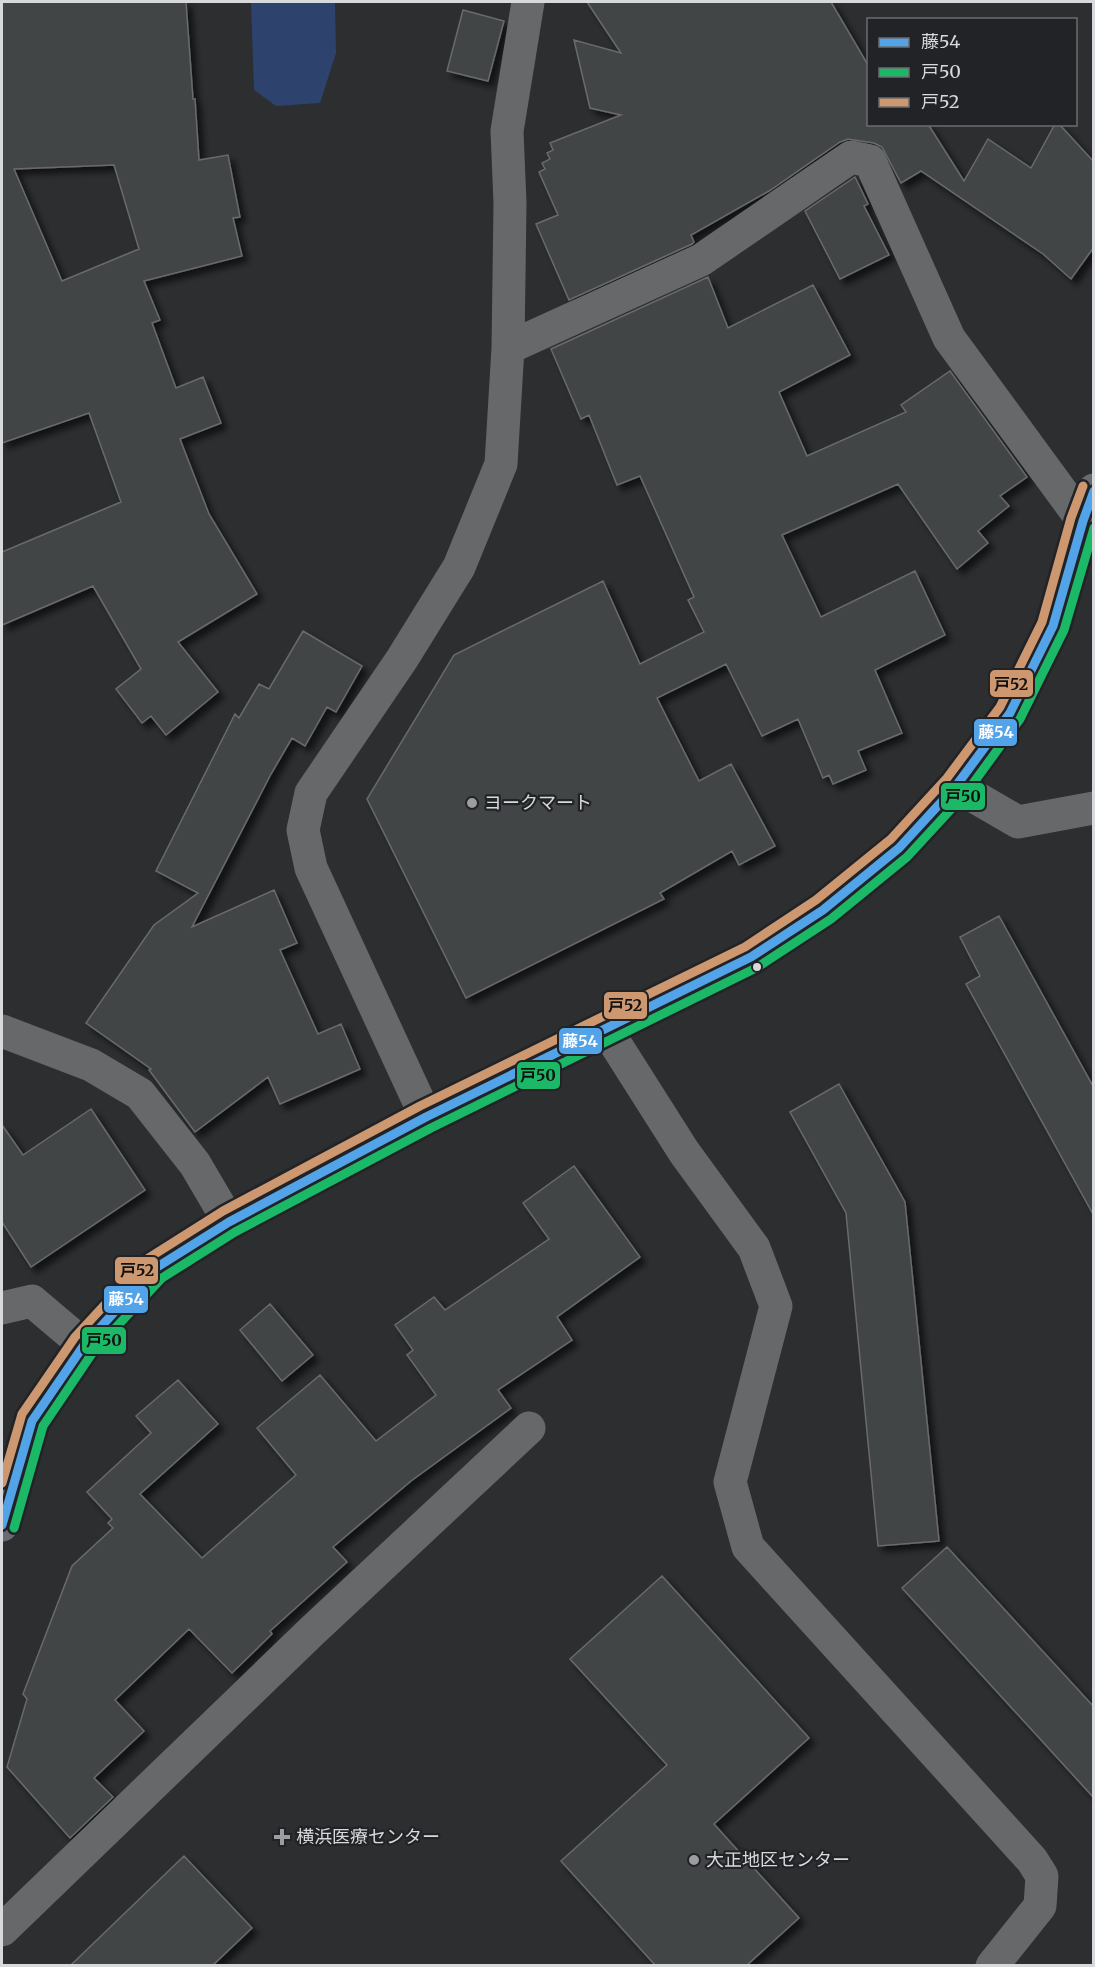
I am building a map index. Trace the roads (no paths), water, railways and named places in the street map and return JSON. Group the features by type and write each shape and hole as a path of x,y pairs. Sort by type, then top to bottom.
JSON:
{"main road":[{"path":"2,1525 32,1421 84,1346 154,1269 229,1222 426,1117 751,957 823,910 899,848 956,786 1010,713 1053,626 1094,490"}],"street":[{"path":"426,1117 311,868 303,830 311,793 402,659 459,567 501,464 508,348 510,202 507,131 528,2"},
{"path":"508,348 700,260 851,157 870,161 949,338 1083,521"},
{"path":"956,786 1018,822 1094,808"},
{"path":"606,1029 684,1152 754,1248 776,1306 730,1482 748,1547 1032,1860 1042,1876 1040,1906 992,1965"},
{"path":"2,1031 91,1065 140,1094 195,1164 229,1222"},
{"path":"2,1308 32,1301 84,1346"},
{"path":"2,1929 310,1633 529,1428"}],"place":[{"name":"ヨークマート","path":"472,803"},
{"name":"横浜医療センター","path":"282,1837"},
{"name":"大正地区センター","path":"694,1860"}]}
